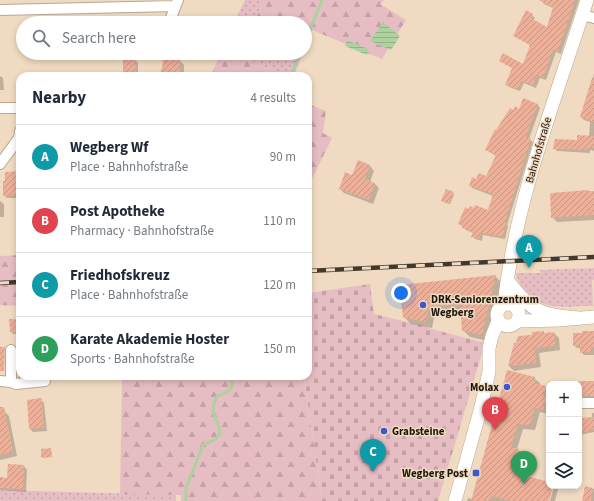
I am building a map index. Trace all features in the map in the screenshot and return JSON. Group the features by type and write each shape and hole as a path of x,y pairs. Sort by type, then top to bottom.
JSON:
{"street":[{"name":"Bahnhofstraße","path":"455,501 489,372 494,363 500,338 510,320 496,315 497,311 504,304 516,233 530,177 552,104 588,17 587,0"},
{"path":"0,10 53,5 177,3 172,16"},
{"path":"0,108 16,108"},
{"path":"0,164 16,141"},
{"path":"507,280 520,296 537,310 558,316 579,318"},
{"path":"504,304 511,304 517,308 510,320"},
{"path":"510,320 559,320 594,317"},
{"path":"11,350 11,382"},
{"path":"0,381 16,384 45,381"},
{"path":"582,403 594,403"}],"green space":[{"path":"245,0 264,0 257,16 237,16"},
{"path":"264,0 384,0 380,4 406,20 382,59 312,30 312,16 257,16"},
{"path":"218,60 248,60 277,72 212,72"},
{"path":"248,60 300,60 296,72 277,72"},
{"path":"312,106 326,111 323,133 332,138 312,179"},
{"path":"16,255 16,306 0,305 0,256"},
{"path":"594,268 594,280 592,280 593,306 564,307 547,305 539,302 524,290 516,273 541,273 539,270"},
{"path":"370,284 374,314 485,343 438,501 322,501 305,380 312,380 312,292"},
{"path":"122,380 305,380 322,501 181,501 181,495 120,494"},
{"path":"0,490 176,495 176,501 0,501"}],"shaded area":[{"path":"383,22 400,36 391,50 370,41"},
{"path":"347,40 368,49 367,55 345,46"}],"building":[{"path":"539,0 575,0 558,51 553,50 543,78 537,75 533,85 521,81 518,89 505,85 512,68 499,61 503,53 523,64 530,45 513,36 526,10 533,14 531,18 547,27 553,8"},
{"path":"123,60 135,60 136,72 123,72"},
{"path":"162,60 180,60 180,72 160,72 163,64"},
{"path":"592,78 594,79 594,122 580,117"},
{"path":"523,98 538,104 526,137 531,139 505,222 503,237 481,233 479,239 471,237 473,232 462,228 463,226 458,224 465,207 469,209 470,206 474,208 475,205 488,210 493,194 469,186 472,177 476,179 479,173 486,176 496,155 485,150 495,129 496,130 510,108 513,110 515,106 519,109"},
{"path":"577,135 594,136 594,148 587,148 587,150 553,149 555,139 577,140"},
{"path":"358,160 370,165 365,179 375,183 369,200 339,189 345,172 352,175"},
{"path":"16,171 16,195 3,196 3,181 5,181 5,172"},
{"path":"446,189 454,192 449,204 441,201"},
{"path":"588,190 594,191 594,215 551,218 551,193"},
{"name":"DRK-Seniorenzentrum Wegberg","path":"496,275 482,335 462,331 460,304 429,307 425,322 403,317 399,285"},
{"path":"9,319 16,319 16,332 10,332"},
{"path":"544,331 544,333 554,332 556,346 535,348 536,363 508,366 514,343 516,343 518,336 532,335 532,332"},
{"path":"582,331 594,331 594,347 591,347 591,352 580,353 580,345 573,346 573,333 582,333"},
{"path":"0,347 5,347 4,371 0,371"},
{"path":"507,370 535,377 534,383 546,386 543,396 546,397 546,400 543,410 535,408 530,425 518,424 511,447 519,449 513,472 546,481 546,489 552,489 549,501 510,501 491,496 490,501 471,501"},
{"path":"582,381 594,381 594,396 582,396"},
{"path":"42,398 44,428 29,429 27,400"},
{"path":"0,407 4,407 13,452 0,455"},
{"path":"594,417 593,430 582,432 582,418"},
{"path":"51,448 52,457 41,457 41,449"},
{"path":"8,464 24,465 23,489 0,488 0,477 7,478"},
{"path":"585,486 593,488 591,501 582,501"}],"waterway":[{"path":"312,25 322,0"},
{"path":"293,72 297,60"},
{"path":"186,501 186,488 203,445 218,437 220,430 213,408 217,396 231,389 232,382 231,380"}],"railway":[{"path":"312,271 594,257"},
{"path":"0,283 16,282"}],"place":[{"name":"Wegberg Wf","path":"529,268"},
{"name":"DRK-Seniorenzentrum Wegberg","path":"423,305"},
{"name":"Molax","path":"507,387"},
{"name":"Post Apotheke","path":"495,430"},
{"name":"Grabsteine","path":"384,431"},
{"name":"Friedhofskreuz","path":"373,472"},
{"name":"Wegberg Post","path":"476,473"},
{"name":"Karate Akademie Hoster","path":"524,484"}]}
